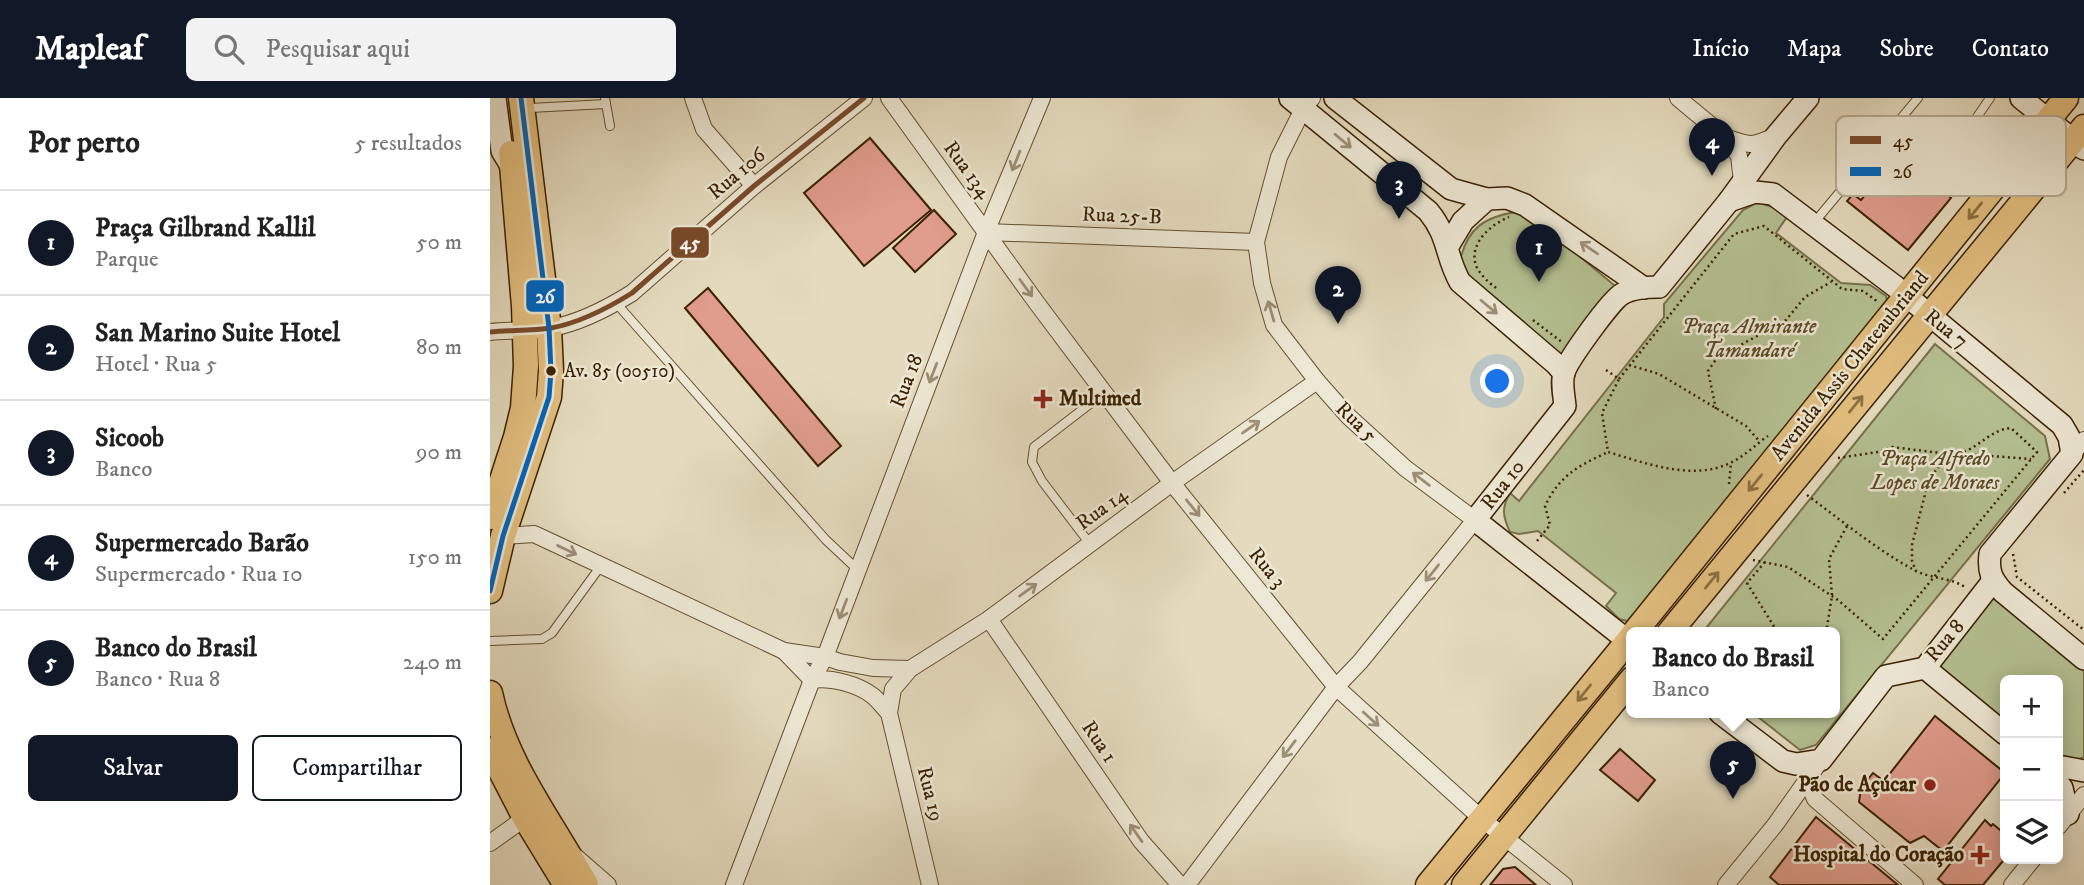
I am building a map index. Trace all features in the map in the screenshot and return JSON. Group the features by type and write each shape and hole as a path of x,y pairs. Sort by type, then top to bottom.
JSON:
{"main road":[{"path":"1335,98 1451,189 1488,200 1507,198 1525,205 1644,288"},
{"name":"Rua 10","path":"1475,520 1565,406 1564,373 1576,351 1622,294 1659,286 1808,98"},
{"path":"2021,98 2043,116"},
{"name":"Avenida Assis Chateaubriand","path":"2051,116 2066,98"},
{"path":"490,590 496,526 523,408 526,366 521,169 527,101"},
{"path":"1302,102 1428,211 1440,225 1448,246 1451,266 1460,282 1564,373"},
{"path":"496,526 549,397 549,328 521,169 497,105"},
{"name":"Avenida Assis Chateaubriand","path":"2066,155 2080,139"},
{"name":"Rua 7","path":"1729,201 1755,192 1773,194 1907,297 2062,425 2080,454"},
{"name":"Avenida Assis Chateaubriand","path":"1640,627 1988,196"},
{"name":"Avenida Assis Chateaubriand","path":"1674,627 1929,315 2031,196"},
{"path":"1448,246 1463,221 1488,200"},
{"path":"2080,454 1990,554 1987,589 2084,659"},
{"name":"Rua 5","path":"1475,520 1626,634"},
{"name":"Rua 8","path":"1821,760 1886,676 1925,667 1987,589"},
{"name":"Avenida Assis Chateaubriand","path":"1428,885 1626,644"},
{"path":"1925,667 2000,730"},
{"path":"1464,885 1626,686"},
{"path":"490,693 500,729 519,772 586,885"},
{"path":"1727,718 1783,761 1796,764 1821,760"},
{"path":"490,750 525,818 566,885"},
{"path":"2063,767 2084,771"}],"street":[{"path":"693,98 704,128 754,186"},
{"name":"Rua 106","path":"490,332 568,324 632,293 754,186 864,98"},
{"name":"Rua 134","path":"889,98 986,232"},
{"name":"Rua 18","path":"734,885 812,680 825,657 986,232 1042,98"},
{"path":"1678,98 1725,137 1739,156 1742,181"},
{"name":"Rua 5","path":"1302,102 1279,157 1256,242 1262,283 1274,324 1317,381 1348,416 1405,468 1475,520"},
{"path":"1725,137 1747,145 1759,144 1776,136"},
{"name":"Rua 25-B","path":"986,232 1256,242"},
{"name":"Rua 3","path":"986,232 1172,483 1336,687 1482,819 1564,885"},
{"name":"Rua 14","path":"889,713 893,689 910,669 989,619 1172,483 1317,381"},
{"name":"Rua 10","path":"1187,885 1336,687 1360,662 1475,520"},
{"path":"496,526 534,534 784,651 873,668 910,669"},
{"name":"Rua 1","path":"989,619 1141,841 1180,885"},
{"path":"784,651 812,680 825,678 872,695 889,713"},
{"name":"Rua 19","path":"889,713 930,885"},
{"name":"Rua 8","path":"1726,885 1775,825 1821,760"},
{"path":"1807,780 1815,799 1915,885"},
{"path":"2063,821 2084,795"},
{"path":"490,844 525,818"},
{"path":"566,849 608,885"},
{"path":"2012,885 2029,864"}],"lane":[{"path":"1903,116 1918,98"},
{"path":"1978,116 1990,98"},
{"path":"527,101 606,101 610,126"},
{"path":"1813,224 1836,196"},
{"path":"616,303 826,540 858,570"},
{"path":"1090,544 1042,481 1032,463 1034,447 1104,393"},
{"path":"490,641 542,639 552,633 600,566"}],"path":[{"path":"1502,294 1484,278 1475,264 1476,247 1485,232 1500,220 1513,215"},
{"path":"1608,452 1602,413 1619,379 1734,234 1764,226 1831,282 1842,289 1863,291 1881,305"},
{"path":"1716,409 1708,371 1717,358 1786,320 1805,297 1831,282"},
{"path":"1529,317 1576,351"},
{"path":"1629,365 1659,374 1746,426 1760,442"},
{"path":"1606,370 1619,379"},
{"path":"1758,550 1750,559 1788,567 1832,596 1883,639 2037,452 2011,428 2001,429 1963,454"},
{"path":"1537,541 1550,525 1545,506 1553,491 1574,468 1608,452 1656,467 1695,472 1731,463 1770,434"},
{"path":"1843,449 1836,458 1878,452 1892,447 2031,459"},
{"path":"1916,571 1912,561 1912,545 1928,479 1949,454"},
{"path":"2057,501 2080,454"},
{"path":"1807,495 1916,571 1934,578 1987,589"},
{"path":"1827,627 1832,596 1829,559 1847,525"},
{"path":"2013,553 2017,577 2084,630"},
{"path":"1765,562 1747,583 1775,627"}],"green space":[{"name":"Praça Almirante Tamandaré","path":"1758,202 1775,208 1787,217 1776,233 1841,283 1870,285 1886,296 1888,306 1631,622 1619,619 1606,606 1616,593 1538,531 1519,534 1510,532 1505,517 1505,503 1510,493 1519,501 1664,317 1664,304 1743,210"},
{"path":"1516,212 1534,218 1621,291 1561,361 1474,290 1460,260 1468,240 1479,226 1495,217"},
{"name":"Praça Alfredo Lopes de Moraes","path":"1935,344 2045,436 2050,459 1840,716 1840,627 1707,627"},
{"path":"1993,593 2084,671 2084,757 2072,762 2063,761 2063,675 2000,675 2000,717 1939,670 1938,662"},
{"name":"Praça Alfredo Lopes de Moraes","path":"1759,718 1838,718 1816,745 1800,750"}],"building":[{"path":"870,138 931,210 864,266 804,193"},
{"path":"1851,196 1861,200 1864,196 1951,198 1908,250 1847,201"},
{"path":"934,210 956,234 915,272 893,248"},
{"path":"708,288 841,446 818,466 685,308"},
{"name":"Pão de Açúcar","path":"1935,716 2000,769 2000,779 1943,851 1924,836 1910,843 1859,802 1861,788 1873,773 1884,781"},
{"path":"1620,749 1655,780 1638,801 1600,770"},
{"path":"1816,817 1898,885 1779,885 1770,877"},
{"name":"Hospital do Coração","path":"1985,820 2000,830 2000,864 1983,885 1945,885 1938,879"},
{"path":"1515,867 1536,885 1490,885 1503,869"}],"transit line":[{"name":"26","path":"490,591 503,536 549,397 551,371 549,328 521,98"},
{"name":"45","path":"490,332 562,326 593,314 632,293 754,186 864,98"}],"place":[{"name":"Supermercado Barão","path":"1712,176"},
{"name":"Sicoob","path":"1399,219"},
{"name":"Praça Gilbrand Kallil","path":"1539,282"},
{"name":"San Marino Suite Hotel","path":"1338,324"},
{"name":"Av. 85 (00510)","path":"551,371"},
{"name":"Multimed","path":"1043,399"},
{"name":"Pão de Açúcar","path":"1930,785"},
{"name":"Banco do Brasil","path":"1733,799"},
{"name":"Hospital do Coração","path":"1980,855"}]}
